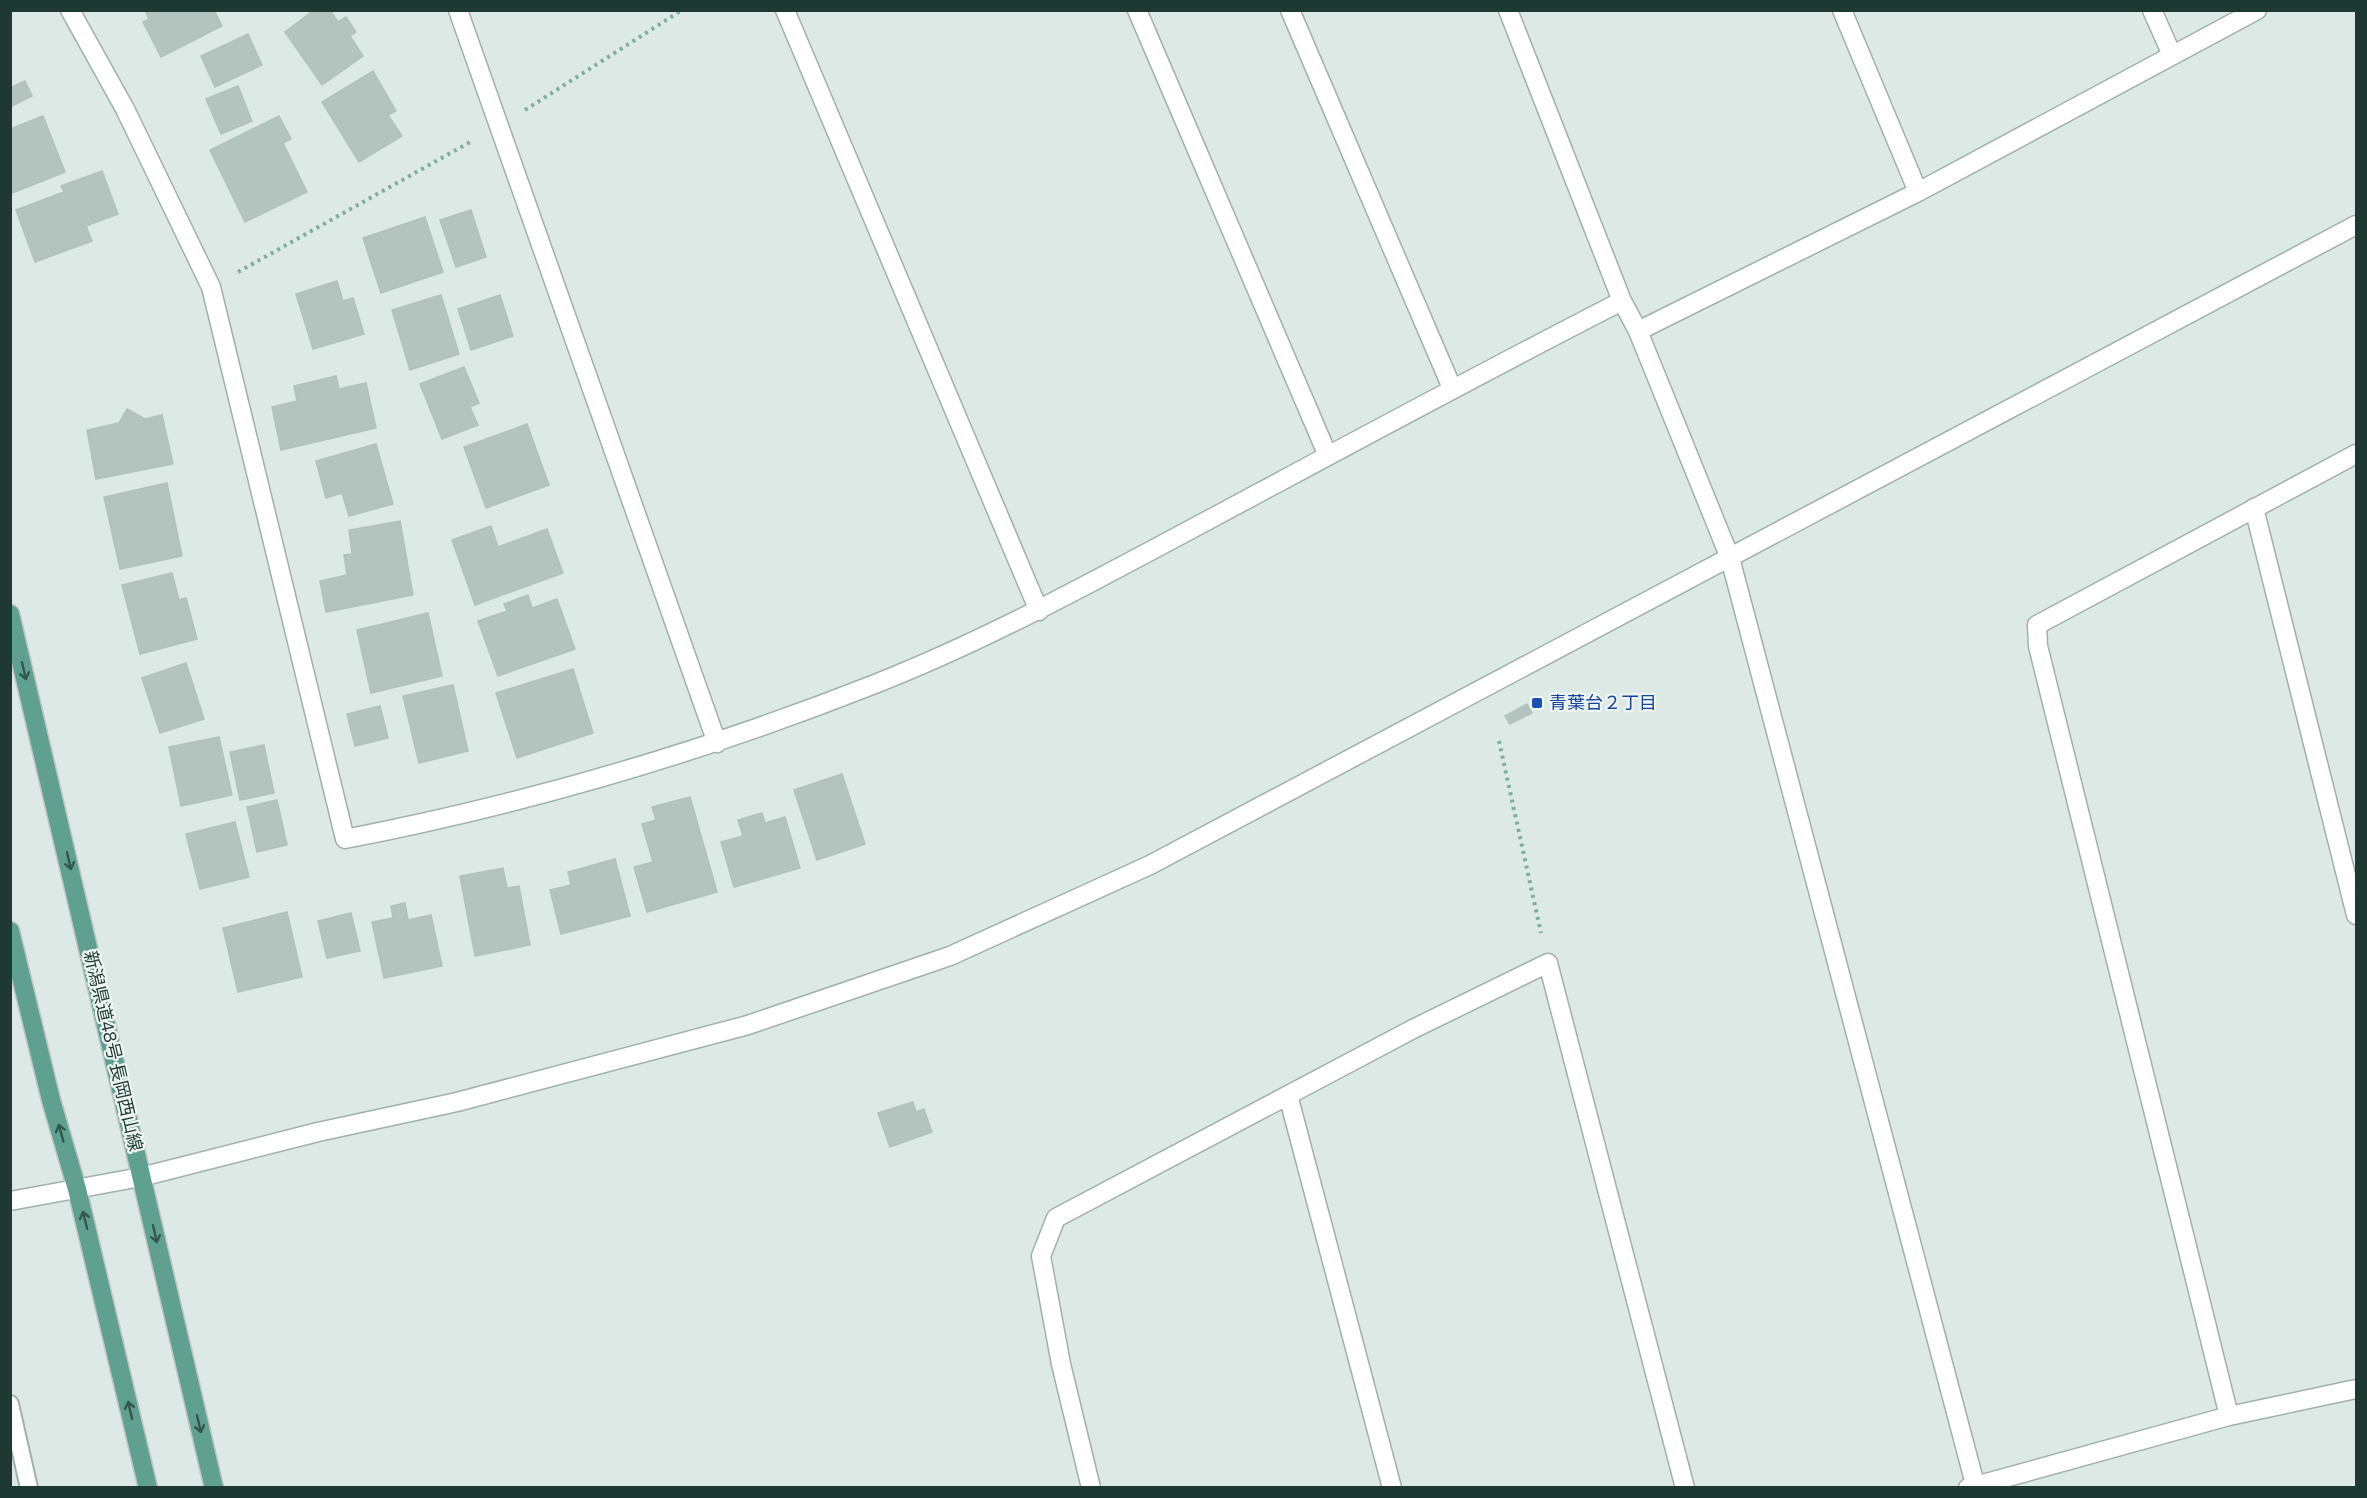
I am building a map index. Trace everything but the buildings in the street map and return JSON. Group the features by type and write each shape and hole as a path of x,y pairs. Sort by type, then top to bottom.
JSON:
{"main road":[{"name":"新潟県道48号 長岡西山線","path":"10,614 214,1488"},
{"path":"10,931 51,1100 77,1189 148,1488"}],"street":[{"path":"70,10 125,109 211,287 345,839 555,793 717,743 877,683 1039,610 1452,388 1622,301"},
{"path":"458,10 717,743"},
{"path":"785,10 1039,610"},
{"path":"1137,10 1328,456"},
{"path":"1290,10 1452,388"},
{"path":"1508,10 1622,301 1638,331 1730,558 1973,1487 2229,1416 2356,1389"},
{"path":"1842,10 1918,192"},
{"path":"2152,10 2172,55"},
{"path":"1638,331 1918,192 2257,10"},
{"path":"10,1201 141,1177 318,1132 457,1102 748,1025 950,956 1150,865 2356,225"},
{"path":"2229,1416 2038,646 2037,625 2356,454"},
{"path":"2254,508 2356,915"},
{"path":"1091,1488 1061,1364 1041,1256 1056,1218 1413,1029 1548,963 1686,1488"},
{"path":"1288,1095 1392,1488"}],"lane":[{"path":"10,1404 29,1488"}],"path":[{"path":"211,287 500,126 682,10"},
{"path":"1499,741 1548,963"}],"place":[{"name":"青葉台２丁目","path":"1537,703"}]}
